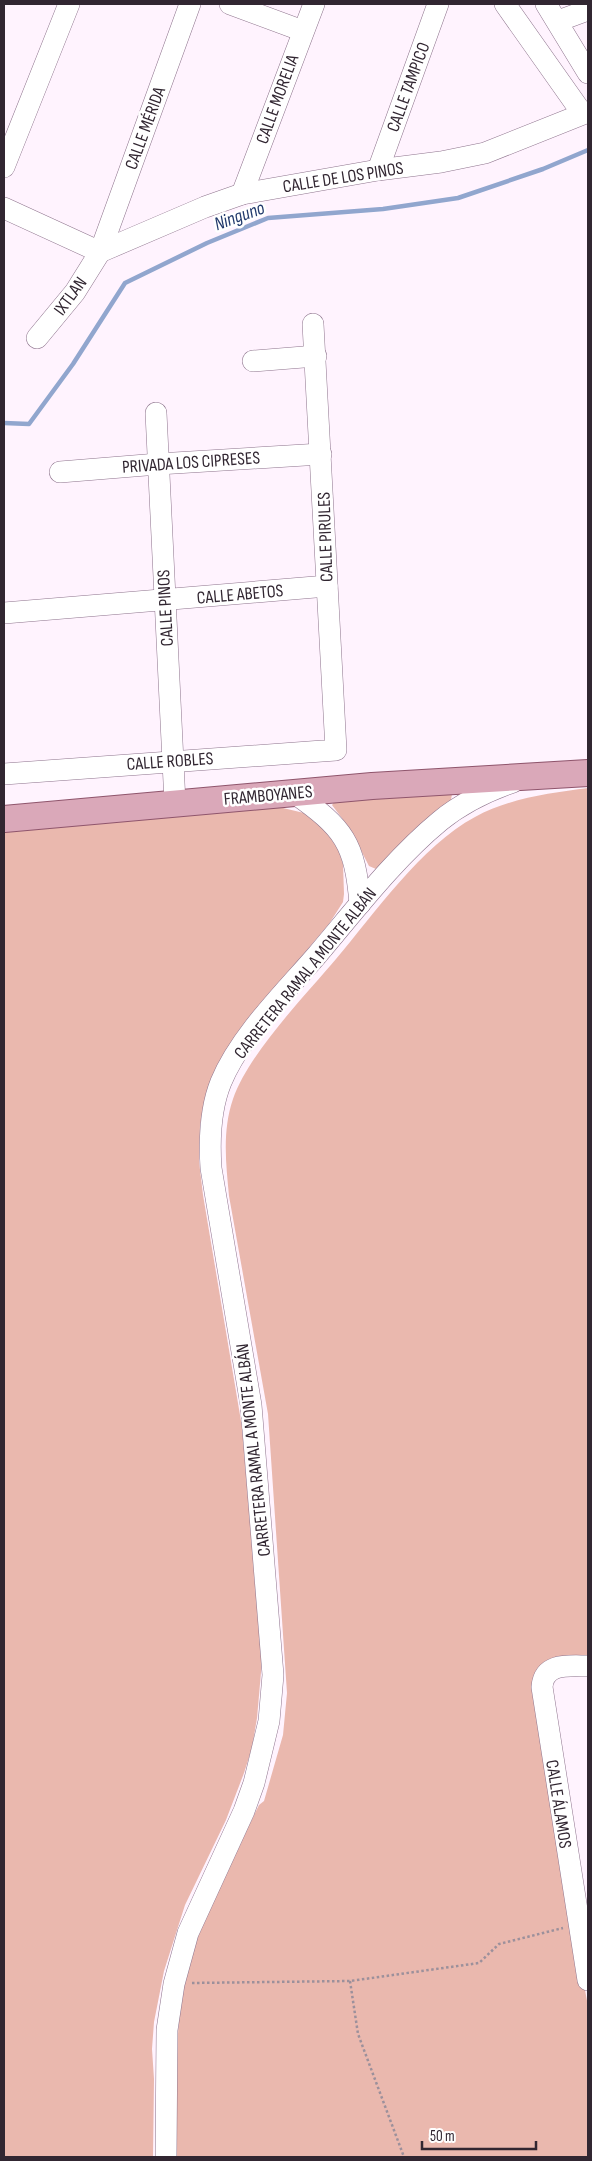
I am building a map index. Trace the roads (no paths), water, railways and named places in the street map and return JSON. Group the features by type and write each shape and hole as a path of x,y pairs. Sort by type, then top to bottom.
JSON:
{"main road":[{"name":"FRAMBOYANES","path":"4,819 294,793 588,773"}],"street":[{"path":"4,167 69,4"},
{"name":"CALLE MÉRIDA","path":"100,252 190,4"},
{"path":"230,4 302,31"},
{"name":"CALLE MORELIA","path":"242,194 302,31 314,4"},
{"name":"CALLE TAMPICO","path":"378,170 438,4"},
{"path":"505,4 585,113"},
{"path":"546,4 588,73"},
{"path":"558,21 588,10"},
{"name":"CALLE DE LOS PINOS","path":"100,252 205,207 242,194 378,170 441,162 484,153 585,113"},
{"path":"4,208 100,252"},
{"name":"IXTLAN","path":"38,338 76,292 100,252"},
{"name":"CALLE PIRULES","path":"313,324 336,750"},
{"path":"253,361 316,356"},
{"name":"CALLE PINOS","path":"156,413 175,803"},
{"name":"PRIVADA LOS CIPRESES","path":"60,472 321,454"},
{"name":"CALLE ABETOS","path":"4,613 327,586"},
{"name":"CALLE ROBLES","path":"4,774 336,750"},
{"name":"CARRETERA RAMAL A MONTE ALBÁN","path":"166,2157 168,2030 174,1984 188,1933 244,1811 254,1783 266,1736 273,1675 251,1405 210,1168 212,1116 222,1081 231,1063 251,1034 360,904 408,851 452,812 494,789 532,776"},
{"path":"294,793 330,819 350,848 358,878 360,904"},
{"name":"CALLE ÁLAMOS","path":"588,1666 564,1666 549,1670 544,1675 542,1687 588,1980"}],"waterway":[{"name":"Ninguno","path":"4,423 29,424 73,364 125,283 207,243 268,218 383,209 458,198 543,169 588,150"}]}
